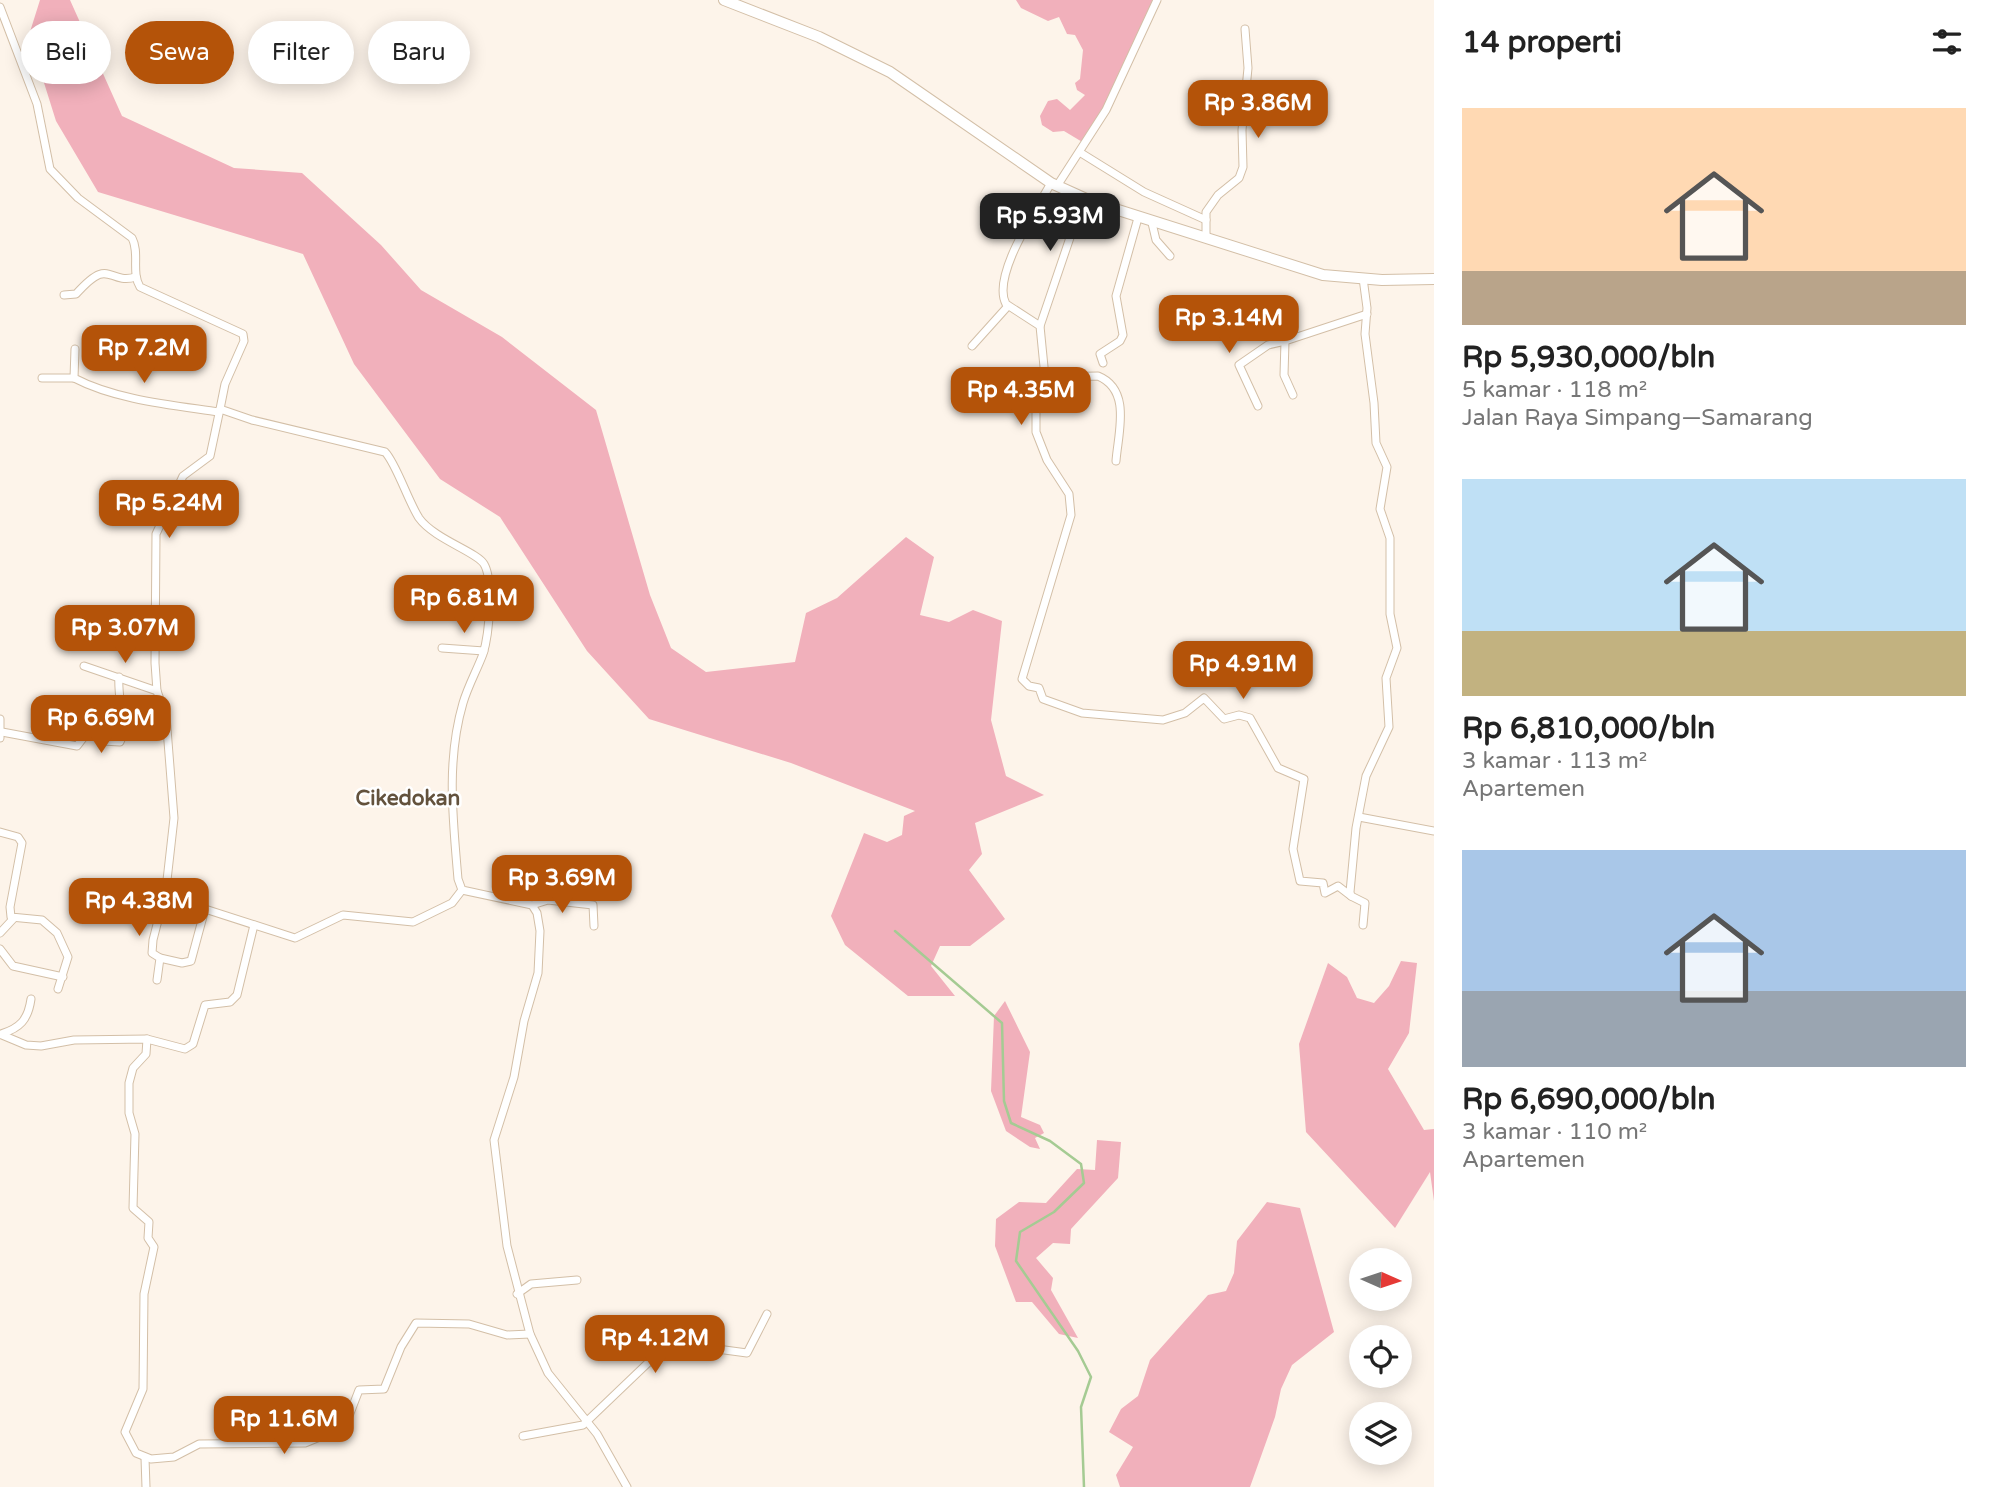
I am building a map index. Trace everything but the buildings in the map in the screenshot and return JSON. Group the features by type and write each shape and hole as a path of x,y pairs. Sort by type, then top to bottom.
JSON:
{"main road":[{"path":"728,1 819,37 898,76 1054,185 1093,202 1152,223 1206,235 1293,267 1323,275 1434,279"}],"street":[{"path":"1040,326 1008,306 1003,295 1003,278 1054,185 1081,153 1116,91 1157,0"},
{"path":"0,7 37,104 50,169 78,198 132,238 135,246 136,277 145,290 243,334 244,341 225,384 210,456 183,476 156,534 157,691 166,716 174,818 163,900 152,953 160,958 182,963 191,961 205,909"},
{"path":"1206,235 1209,207 1238,178 1243,167 1243,123 1248,68 1245,29"},
{"path":"1081,153 1144,192 1206,220"},
{"path":"1093,202 1077,217 1040,326 1045,377 1036,407 1036,432 1047,460 1069,494 1071,515 1022,679 1029,686 1039,688 1043,699 1082,713 1163,720 1185,713 1204,698 1224,719 1239,715 1250,718 1278,768 1304,779 1293,849 1300,881 1323,883 1325,892 1339,887 1351,897 1365,903 1363,925"},
{"path":"1103,363 1101,352 1118,344 1123,335 1117,291 1138,218"},
{"path":"1152,223 1156,240 1170,256"},
{"path":"64,295 76,294 85,283 103,273 108,272 123,279 136,277"},
{"path":"1351,897 1359,817 1368,768 1389,727 1386,678 1397,648 1390,607 1390,538 1380,509 1387,467 1376,443 1365,334 1367,314 1363,278"},
{"path":"972,346 1008,306"},
{"path":"1258,405 1240,365 1267,345 1367,314"},
{"path":"1284,341 1284,375 1293,395"},
{"path":"74,378 75,349"},
{"path":"1045,377 1098,376 1114,389 1121,404 1116,461"},
{"path":"42,378 74,378 88,386 156,402 220,410 252,420 374,446 388,454 399,482 420,519 450,544 477,556 486,566 489,608 484,651 463,703 454,750 452,802 461,890 452,903 406,924 343,915 295,937 205,909 118,893"},
{"path":"442,648 484,651"},
{"path":"84,666 157,691"},
{"path":"0,719 1,735 77,746 88,733 97,735 103,741 120,742 124,730 118,708 119,677"},
{"path":"1359,817 1434,831"},
{"path":"0,832 18,837 22,843 9,907 14,918"},
{"path":"461,890 532,905 548,900 593,905 594,926"},
{"path":"532,905 538,916 540,962 524,1021 514,1077 494,1140 507,1246 517,1294 530,1334 555,1383 588,1422 627,1487"},
{"path":"0,933 14,918"},
{"path":"14,918 42,920 57,933 68,957 58,989"},
{"path":"1,1034 26,1045 41,1046 74,1040 147,1039 181,1049 193,1044 205,1005 230,1002 237,995 254,925"},
{"path":"0,948 13,966 63,977"},
{"path":"157,981 160,958"},
{"path":"1,1034 26,1020 31,999"},
{"path":"147,1039 146,1054 130,1077 128,1099 130,1120 135,1134 133,1208 149,1222 148,1238 154,1247 144,1294 143,1390 125,1435 133,1450 145,1458 171,1458 201,1444 305,1443 335,1432 349,1416 359,1390 384,1389 401,1347 416,1323 470,1324 507,1335 530,1334"},
{"path":"517,1294 531,1284 576,1280"},
{"path":"523,1436 577,1428 588,1422 658,1356 689,1354 695,1346 747,1353 767,1314"},
{"path":"145,1458 146,1487"}],"shaded area":[{"path":"40,0 70,0 79,21 33,21"},
{"path":"1016,0 1153,0 1102,112 1084,143 1064,131 1053,132 1042,125 1040,116 1048,101 1057,99 1070,110 1085,95 1077,90 1075,83 1080,79 1083,50 1075,35 1067,34 1059,17 1048,21 1021,8"},
{"path":"44,84 108,84 122,116 234,168 302,173 381,245 421,290 502,337 596,410 650,595 671,648 706,672 795,662 806,613 837,598 906,537 934,557 920,615 949,622 973,610 1002,621 991,720 1006,776 1044,795 975,823 982,854 969,870 1005,919 970,946 940,946 931,966 955,996 908,996 845,945 831,916 864,833 887,842 902,835 904,816 915,811 791,763 649,719 587,651 500,517 440,479 354,364 303,254 98,192 56,121"},
{"path":"1401,961 1417,963 1409,1033 1388,1069 1424,1130 1434,1129 1434,1201 1430,1172 1395,1228 1306,1132 1299,1044 1328,963 1347,977 1357,998 1374,1003 1389,986"},
{"path":"1005,1001 1030,1052 1021,1117 1040,1125 1044,1133 1035,1138 1040,1149 1030,1147 1006,1131 991,1091 994,1016"},
{"path":"1097,1140 1121,1142 1118,1178 1071,1229 1070,1244 1053,1243 1036,1258 1053,1278 1051,1290 1078,1338 1059,1334 1032,1302 1016,1302 995,1246 996,1219 1019,1202 1046,1203 1077,1169 1095,1170"},
{"path":"1267,1202 1300,1208 1334,1332 1292,1365 1281,1389 1275,1417 1250,1487 1120,1487 1116,1475 1133,1447 1109,1432 1121,1409 1138,1396 1150,1360 1208,1295 1226,1291 1234,1273 1237,1241"}],"waterway":[{"path":"895,931 1002,1023 1004,1101 1011,1123 1050,1141 1081,1164 1084,1183 1054,1212 1020,1232 1016,1261 1078,1351 1091,1377 1081,1407 1084,1487"}],"district":[{"name":"Cikedokan","path":"408,798"}]}
